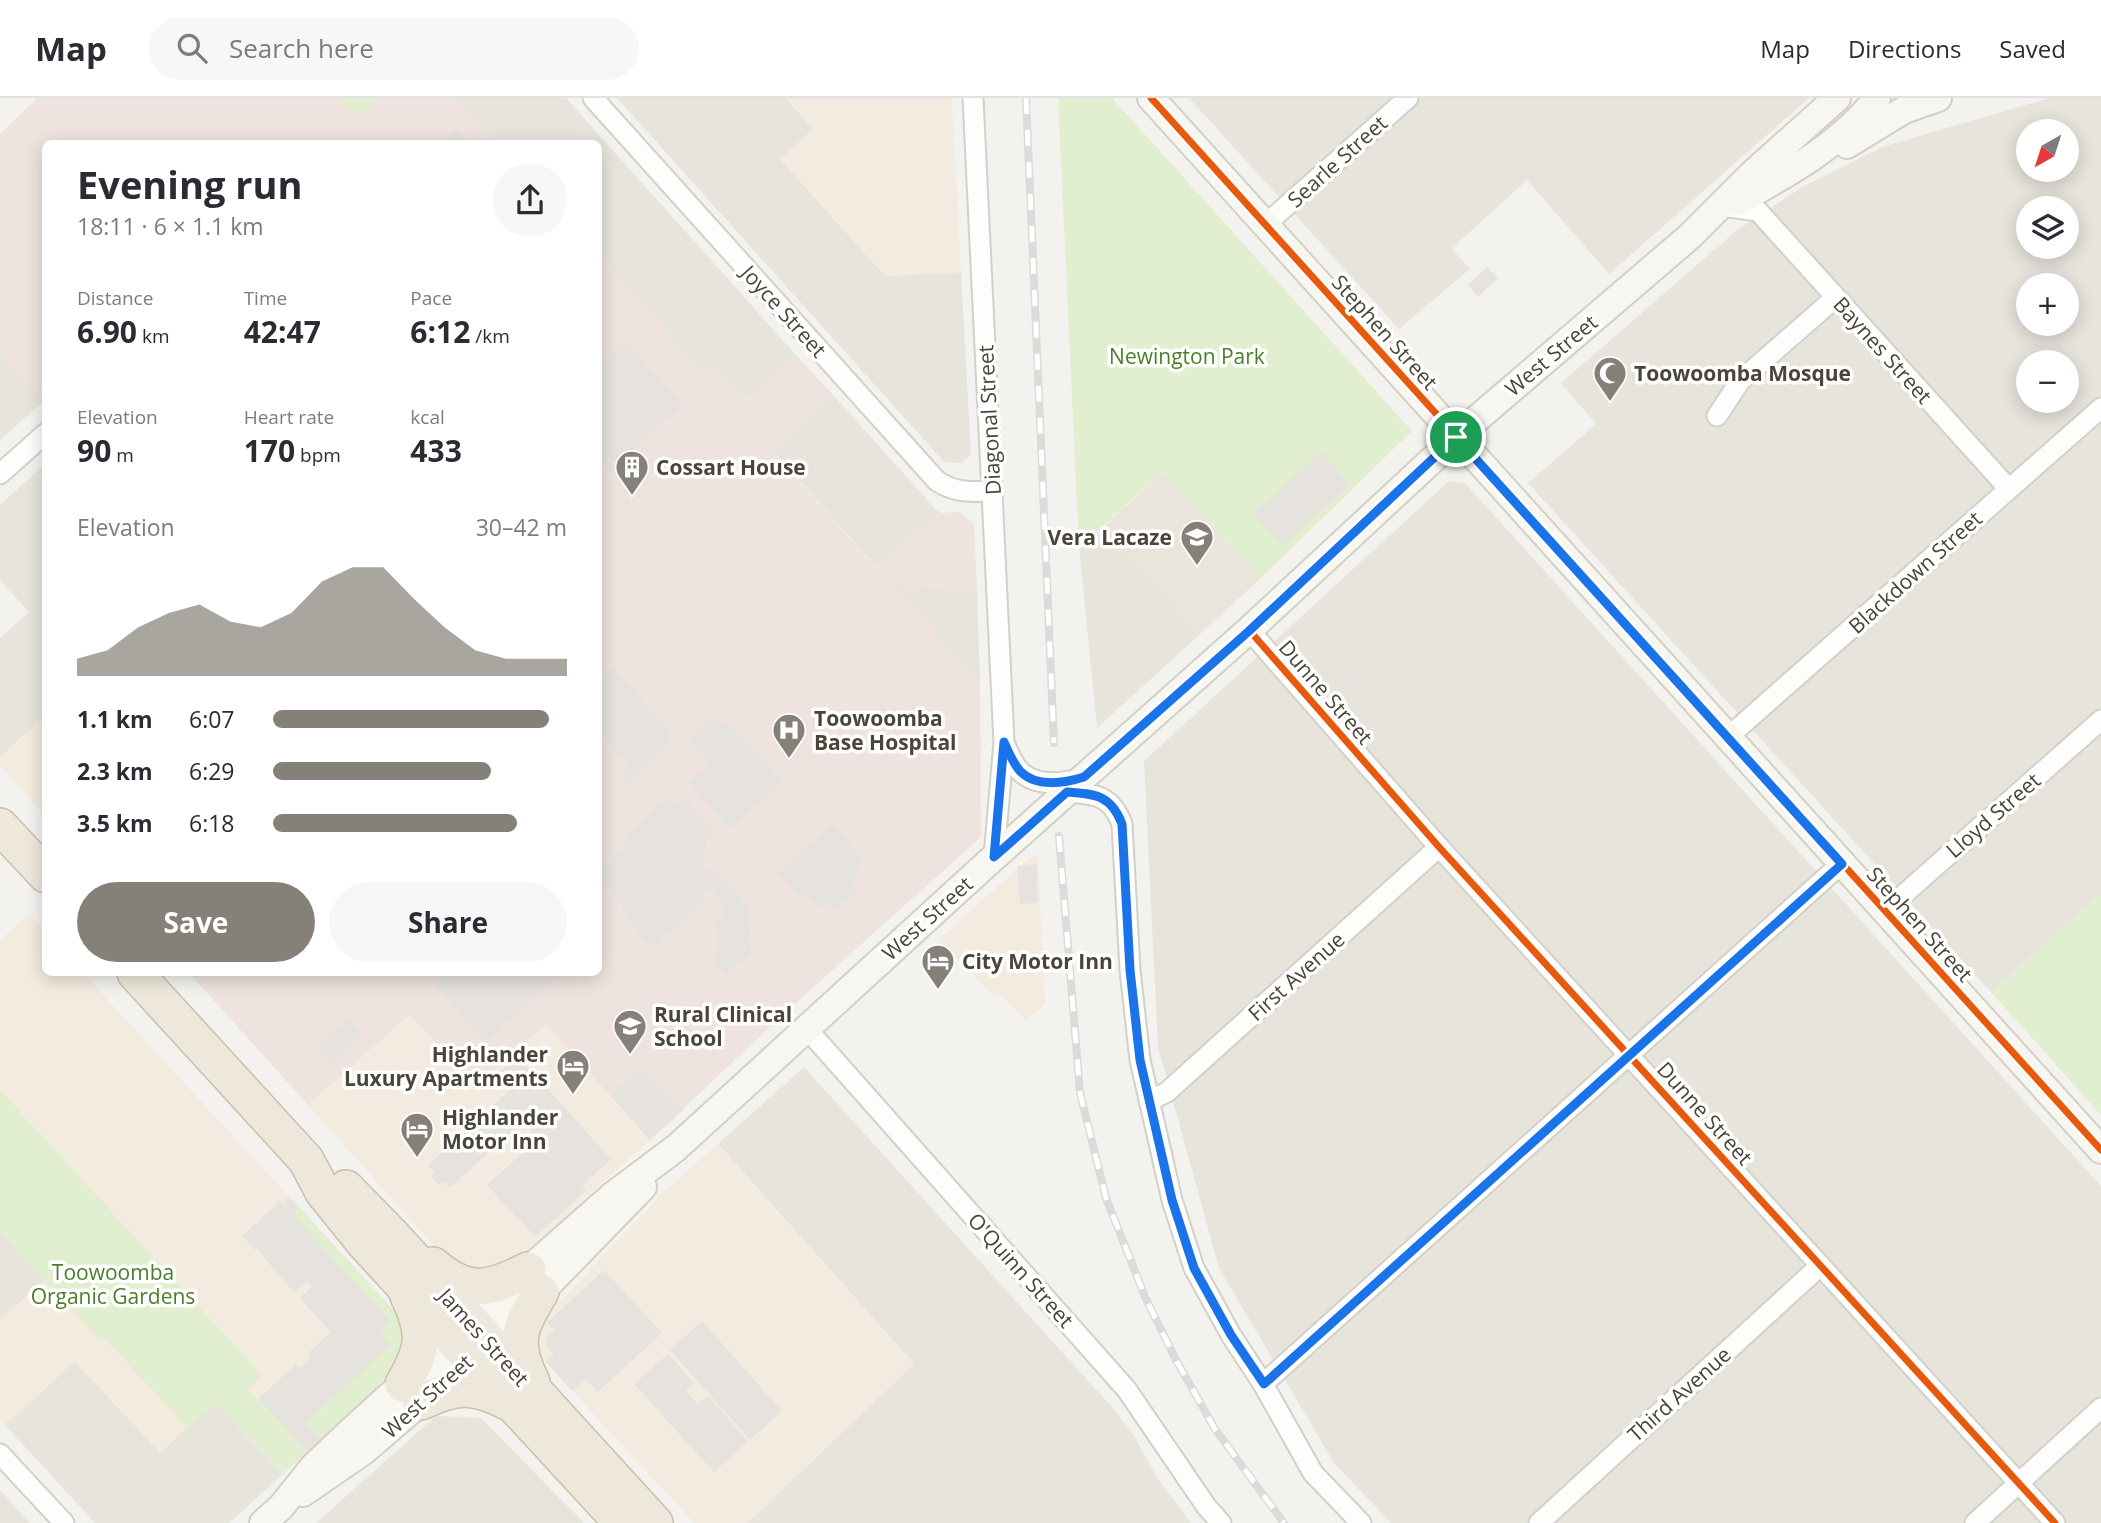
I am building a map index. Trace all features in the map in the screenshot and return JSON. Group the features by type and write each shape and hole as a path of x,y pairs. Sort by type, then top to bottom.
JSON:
{"highway":[{"path":"0,826 42,871"},
{"name":"James Street","path":"138,976 306,1160 323,1192 405,1289 470,1340"},
{"name":"James Street","path":"306,1160 334,1177 393,1236 470,1340 526,1401 655,1523"},
{"path":"393,1236 418,1252 447,1278 463,1285 489,1287 535,1281 519,1340 526,1370 526,1401 467,1388 412,1393 415,1364 422,1338 417,1314 405,1289"},
{"name":"James Street","path":"526,1401 622,1523"}],"main road":[{"name":"Stephen Street","path":"1151,98 2101,1150"},
{"path":"1763,178 1837,98"},
{"path":"1763,178 1852,98"},
{"path":"1804,163 1853,124 1877,98"},
{"path":"1763,178 1843,147 1904,110 1938,98"},
{"name":"West Street","path":"272,1515 313,1467 412,1393 535,1281 631,1202 676,1149 994,857 1249,631 1456,437 1763,178"}],"street":[{"name":"Joyce Street","path":"593,98 937,481 948,489 961,492 993,491"},
{"name":"Diagonal Street","path":"973,98 1004,742 994,857"},
{"name":"Searle Street","path":"1265,225 1408,98"},
{"path":"1721,211 1758,211 1763,178"},
{"name":"Baynes Street","path":"1758,211 2009,489"},
{"path":"1717,416 1740,381 1835,298"},
{"name":"Blackdown Street","path":"1728,737 2101,408"},
{"path":"0,474 42,437"},
{"name":"Dunne Street","path":"1249,631 1439,847 2055,1523"},
{"name":"Lloyd Street","path":"1885,911 2101,720"},
{"name":"Diagonal Street","path":"1004,742 1021,773 1043,782 1068,782 1076,785 1110,802 1118,812 1122,824 1131,983 1140,1060 1172,1200 1194,1268 1231,1335 1264,1384 1313,1473 1361,1523"},
{"name":"First Avenue","path":"1149,1101 1167,1091 1439,847"},
{"path":"1264,1384 1842,864"},
{"name":"O'Quinn Street","path":"807,1029 1128,1390 1206,1506 1221,1523"},
{"name":"Third Avenue","path":"1539,1523 1820,1266"},
{"path":"1975,1523 2101,1408"},
{"path":"0,1454 64,1523"}],"shaded area":[{"path":"37,98 455,98 493,140 42,140 42,400 0,352 0,134"},
{"path":"455,98 566,98 797,356 747,399 714,363 703,372 602,260 602,140 493,140"},
{"path":"617,98 786,98 813,129 780,159 885,276 961,272 971,455 961,463 944,462"},
{"path":"786,98 952,98 961,272 885,276 780,159 813,129"},
{"path":"1189,98 1809,98 1609,274 1527,180 1452,248 1470,269 1399,329"},
{"path":"2049,98 2101,98 2101,893 1991,992 1528,483 1596,424 1561,383 1736,231 1799,189 1882,147"},
{"path":"456,128 467,140 444,140"},
{"name":"Toowoomba Base Hospital","path":"602,260 703,372 713,362 747,399 797,356 834,396 773,452 875,567 939,513 960,512 974,525 977,590 894,586 980,682 981,837 790,1008 650,1140 546,1024 476,1087 410,1014 308,1105 192,976 602,976"},
{"path":"1487,267 1498,278 1478,297 1468,285"},
{"path":"625,341 683,405 610,470 602,461 602,361"},
{"path":"0,352 42,399 42,403 0,440"},
{"path":"834,396 939,513 876,567 773,451"},
{"path":"1321,452 1350,484 1284,545 1253,514"},
{"path":"42,467 42,719 0,757 0,638 29,612 0,580 0,505"},
{"path":"1163,472 1260,579 1199,635 1101,529"},
{"path":"1449,481 1465,483 2101,1186 2101,1523 1391,1523 1334,1463 1219,1268 1158,1047 1144,761"},
{"path":"1101,529 1199,635 1097,728 1079,547"},
{"path":"893,585 977,590 980,682"},
{"path":"1352,660 1364,672 1345,691 1333,678"},
{"path":"614,668 671,732 666,748 628,783 621,775 630,766 602,734 602,679"},
{"path":"42,719 41,811 0,766 0,757"},
{"path":"710,719 734,728 783,782 730,829 689,783 710,764 688,739"},
{"path":"668,798 675,807 685,798 716,832 706,841 704,869 717,873 748,907 751,953 726,975 714,961 718,946 715,921 725,915 720,899 714,891 704,889 703,902 652,948 626,919 626,911 602,883 602,866 624,847 628,834"},
{"path":"832,824 862,857 853,884 858,889 836,909 830,902 822,909 808,895 802,899 778,873"},
{"path":"1038,855 1045,1004 1026,1021 1000,993 994,997 940,939 1029,858"},
{"path":"1037,864 1038,903 1020,904 1017,866"},
{"path":"29,914 42,929 42,976 86,976 396,1313 379,1385 307,1452 248,1388 262,1375 0,1090 0,940"},
{"path":"444,976 559,976 485,1042 434,985"},
{"path":"410,1014 546,1024 650,1140 515,1262 475,1272 436,1248 308,1105"},
{"path":"348,1019 363,1035 331,1065 316,1048"},
{"path":"518,1056 611,1159 582,1186 586,1191 535,1237 487,1185 538,1139 523,1122 450,1188 443,1182 439,1185 431,1176 435,1172 428,1165 509,1091 496,1076"},
{"path":"641,1067 683,1110 650,1140 610,1095"},
{"path":"804,1067 1110,1405 1133,1434 1158,1479 1191,1523 747,1523 914,1364 718,1144"},
{"path":"717,1144 914,1364 747,1523 694,1523 541,1357 536,1343 543,1319 659,1197"},
{"path":"289,1197 299,1207 293,1215 390,1321 379,1332 391,1345 306,1423 321,1439 307,1452 258,1399 296,1364 300,1368 310,1359 307,1354 331,1332 300,1298 312,1287 306,1282 294,1293 257,1249 242,1236 280,1201 284,1204"},
{"path":"0,1232 44,1280 0,1320"},
{"path":"604,1270 662,1333 598,1392 586,1379 572,1391 546,1362 554,1355 547,1347 546,1339 555,1330 547,1323"},
{"path":"44,1280 99,1339 102,1336 187,1428 160,1453 75,1361 5,1425 0,1420 0,1320"},
{"path":"702,1321 782,1411 750,1440 670,1350"},
{"path":"668,1354 694,1383 686,1391 698,1404 708,1396 748,1441 714,1472 634,1384"},
{"path":"75,1361 160,1453 215,1402 282,1475 229,1523 95,1523 5,1425"},
{"path":"436,1416 481,1418 584,1523 316,1523"},
{"path":"0,1490 17,1509 30,1523 0,1523"}],"green space":[{"path":"341,98 373,98 365,113 352,114 343,106"},
{"name":"Newington Park","path":"1058,98 1112,98 1412,431 1260,579 1163,472 1079,547"},
{"path":"2101,893 2101,1115 1991,992"},
{"name":"Toowoomba Organic Gardens","path":"0,1090 262,1375 248,1389 307,1452 282,1475 216,1403 187,1428 103,1337 99,1340 0,1232"},
{"path":"299,1207 396,1313 405,1334 402,1351 384,1379 321,1439 306,1423 391,1345 378,1332 293,1215"}],"railway":[{"path":"1026,98 1054,743"},
{"path":"1059,836 1080,1093 1106,1198 1146,1299 1176,1360 1215,1429 1284,1523"}],"cycle path":[{"path":"1151,98 2101,1150"},
{"path":"1249,630 1439,847 2055,1523"}],"place":[{"name":"Toowoomba Mosque","path":"1610,403"},
{"name":"Cossart House","path":"632,497"},
{"name":"Vera Lacaze","path":"1197,567"},
{"name":"Toowoomba Base Hospital","path":"789,760"},
{"name":"City Motor Inn","path":"938,991"},
{"name":"Rural Clinical School","path":"630,1056"},
{"name":"Highlander Luxury Apartments","path":"573,1096"},
{"name":"Highlander Motor Inn","path":"417,1159"}],"route":[{"path":"1456,437 1842,864 1264,1384 1231,1335 1194,1268 1172,1200 1140,1060 1130,970 1122,824 1118,812 1110,802 1098,796 1067,792 994,857 1004,742 1021,773 1032,778 1043,782 1068,782 1084,777 1249,631 1456,437"}]}
